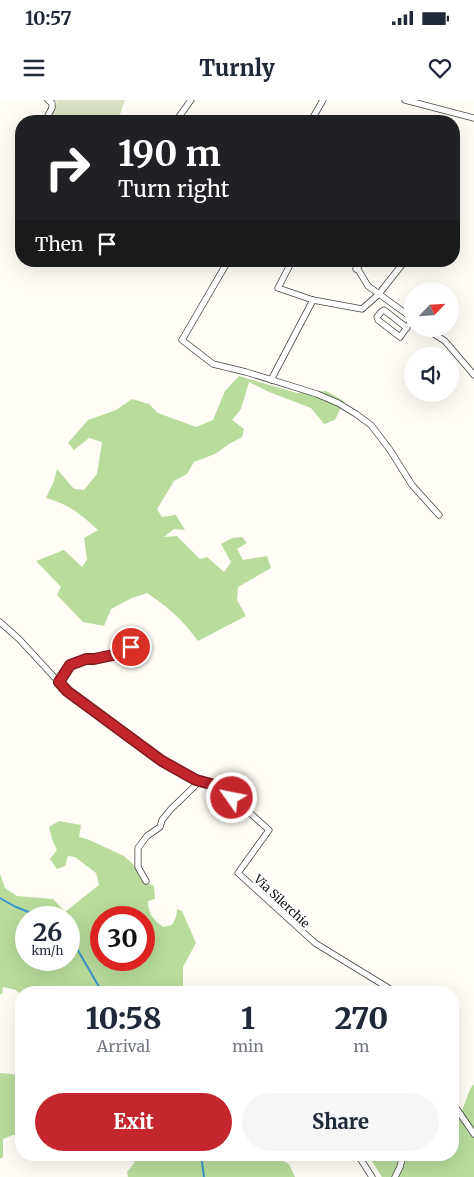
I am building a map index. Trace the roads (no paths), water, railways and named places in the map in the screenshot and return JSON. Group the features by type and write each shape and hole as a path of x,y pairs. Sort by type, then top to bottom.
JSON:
{"street":[{"path":"48,100 52,103 48,115"},
{"path":"180,115 191,100"},
{"path":"315,115 324,100"},
{"path":"405,100 421,102 474,118"},
{"path":"225,267 182,340 213,364 246,372 338,403 370,425 390,450 412,485 439,515"},
{"path":"289,267 278,288 313,300 362,310 378,295 400,267"},
{"path":"356,269 368,286 404,313"},
{"path":"271,380 313,300"},
{"path":"384,310 407,328 400,337 377,317 384,310"},
{"path":"438,338 474,375"},
{"name":"Via Silerchie","path":"0,622 19,639 67,691 149,752 200,781 211,784 232,798 269,830 238,873 315,943 385,986"},
{"path":"59,682 70,665 86,659 118,654 143,640"},
{"path":"146,881 138,867 138,848 147,836 160,827 162,820 171,809 200,781"},
{"path":"459,1112 474,1134"},
{"path":"362,1161 372,1177"},
{"path":"395,1177 402,1161"}],"waterway":[{"path":"0,898 15,906"},
{"path":"80,954 99,986"},
{"path":"202,1161 204,1177"}]}
